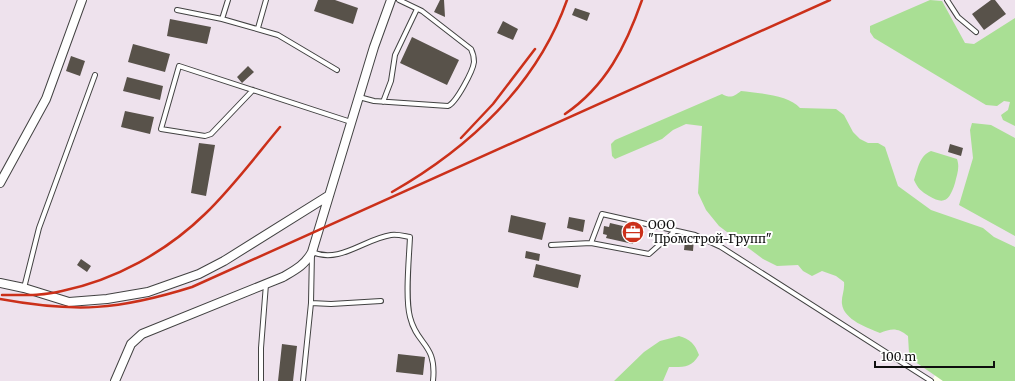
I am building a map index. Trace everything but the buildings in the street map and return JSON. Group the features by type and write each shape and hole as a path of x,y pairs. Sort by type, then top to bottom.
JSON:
{"street":[{"path":"0,182 46,99 82,0"},
{"path":"115,381 131,344 142,334 266,284 295,270 307,261 312,252 351,122 391,0"},
{"path":"0,283 24,288 69,302 107,299 148,292 199,274 224,261 328,196"}],"lane":[{"path":"222,19 228,0"},
{"path":"258,28 266,0"},
{"path":"359,97 383,102 448,106 452,104 473,65 474,56 471,49 417,9 399,0"},
{"path":"947,0 958,17 976,32"},
{"path":"383,102 391,80 395,55 417,9"},
{"path":"177,10 222,19 258,28 278,35 336,70"},
{"path":"253,90 211,134 205,136 161,129 179,66 253,90 351,122"},
{"path":"24,288 39,228 95,75"},
{"path":"592,243 602,214 703,238 720,247 931,381"},
{"path":"551,245 592,243 649,254 675,231"},
{"path":"303,381 312,303 312,252 327,256 336,255 391,235 410,237 408,310 412,325 431,354 433,361 432,381"},
{"path":"262,381 261,348 266,284"},
{"path":"312,303 331,304 381,301"}],"shaded area":[{"path":"0,0 1015,0 1015,381 943,381 935,375 932,381 0,381"}],"green space":[{"path":"930,0 942,1 965,43 974,44 1015,18 1015,126 1003,120 1001,115 1008,110 1010,102 1004,101 997,106 986,105 874,38 870,32 870,26"},
{"path":"741,91 781,97 789,100 800,108 836,109 844,115 853,132 860,139 868,143 878,143 885,147 898,186 931,210 983,228 994,237 1015,247 1015,381 943,381 911,359 909,353 908,336 904,333 898,330 888,330 880,333 857,323 847,315 842,304 844,282 836,276 822,271 812,276 803,271 798,265 777,266 763,259 719,226 706,210 698,193 702,126 686,124 673,130 662,139 615,159 612,156 611,144 615,140 722,94 732,96"},
{"path":"972,123 991,125 1015,138 1015,236 959,205 973,158 970,130"},
{"path":"931,151 957,159 958,162 958,171 953,189 949,197 943,200 935,199 924,193 918,188 914,180 921,159"},
{"path":"679,336 692,342 699,355 690,365 683,367 669,367 663,381 614,381 644,352 660,341"}],"railway":[{"path":"392,192 420,175 448,155 473,134 519,87 538,60 554,31 567,0"},
{"path":"565,114 592,91 613,64 629,33 642,0"},
{"path":"0,299 52,306 97,307 142,301 192,287 830,0"},
{"path":"461,138 493,104 535,49"},
{"path":"2,295 55,293 101,280 139,263 174,241 205,214 234,183 280,127"}],"place":[{"name":"ООО \"Промстрой-Групп\"","path":"633,232"}]}
